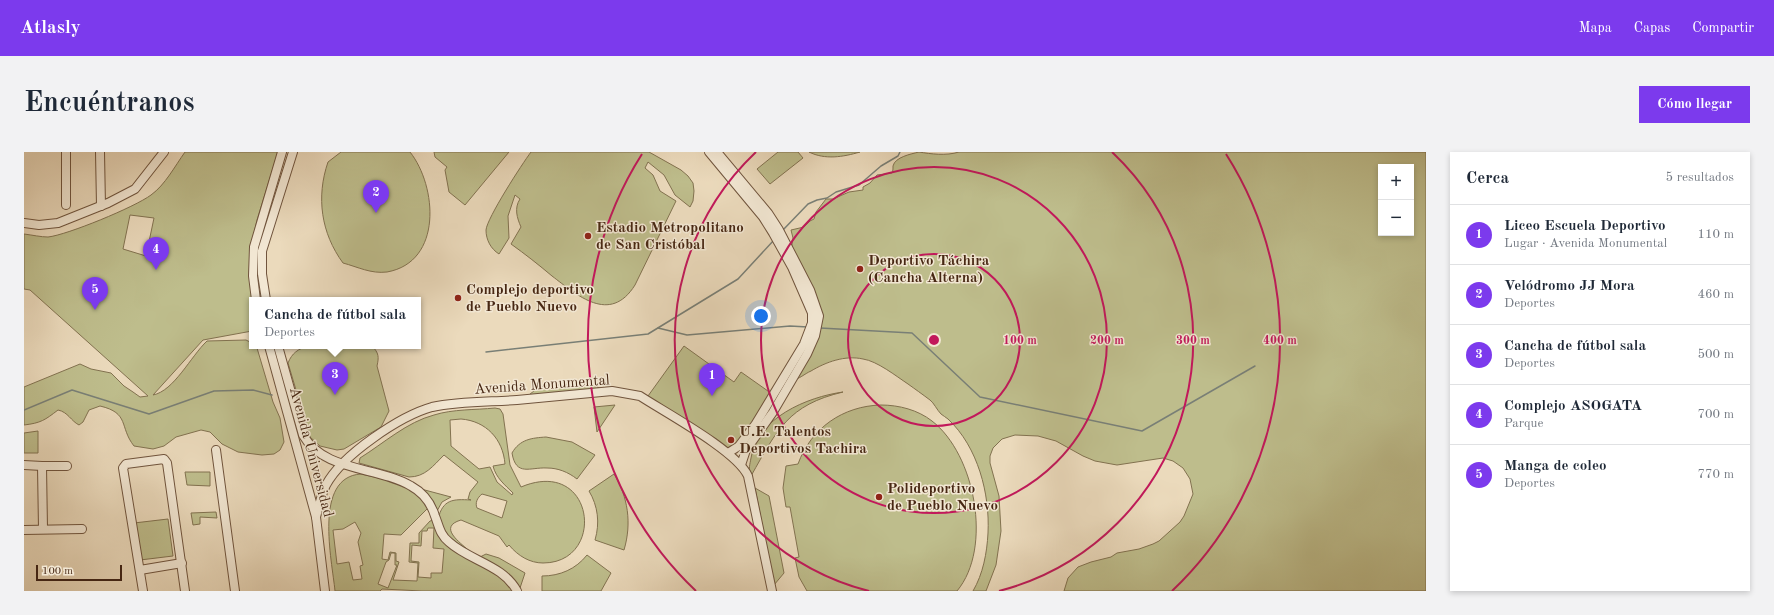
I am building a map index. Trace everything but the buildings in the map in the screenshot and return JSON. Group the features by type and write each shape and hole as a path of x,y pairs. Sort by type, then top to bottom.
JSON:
{"street":[{"path":"66,152 66,205"},
{"path":"100,152 100,206"},
{"path":"24,224 39,225 58,223 100,206 135,189 164,152"},
{"path":"256,297 253,276 254,247 282,152"},
{"path":"266,297 262,274 262,251 293,152"},
{"path":"709,152 766,215"},
{"path":"717,152 766,215 815,302 819,316 814,327 807,354 739,446 728,453"},
{"name":"Avenida Universidad","path":"270,349 316,517 325,591"},
{"name":"Avenida Universidad","path":"279,349 303,435 309,444 317,451 342,463 399,481 415,489 431,506 440,530 447,541 500,573 509,580 517,591"},
{"name":"Avenida Monumental","path":"316,517 321,495 326,485 342,463 397,422 411,414 451,404 612,391 640,396 728,453 741,465 748,476 772,591"},
{"path":"741,465 746,450 777,396"},
{"path":"216,450 235,591"},
{"path":"143,591 123,468 126,464 164,459 166,460 185,591"},
{"path":"24,465 67,466"},
{"path":"42,466 43,529"},
{"path":"24,530 82,529"},
{"path":"140,570 182,564"}],"shaded area":[{"path":"185,152 278,152 257,220 251,247 252,297 249,297 249,332 203,340 153,395 161,392 175,380 207,341 246,340 249,342 249,349 257,349 273,402 280,418 284,442 280,450 274,454 262,455 238,452 222,444 210,432 201,430 176,437 164,446 153,449 134,446 129,439 120,417 109,409 100,406 89,410 83,422 79,425 58,410 42,420 24,425 24,387 80,364 91,369 111,373 124,386 140,397 148,396 30,290 24,289 24,234 48,237 85,226 143,200 156,191 165,181","holes":["130,215 154,218 146,256 123,249"]},
{"path":"341,152 410,152 419,167 426,184 430,221 426,239 418,254 405,265 387,272 370,271 343,263 336,251 325,227 322,188 328,162"},
{"path":"434,152 509,152 465,205 449,192 445,170 447,167 435,157"},
{"name":"Estadio Metropolitano de San Cristóbal","path":"531,152 649,152 681,170 693,183 693,201 690,207 675,195 664,175 648,162 645,168 653,175 660,191 676,201 635,285 625,297 615,303 604,305 594,303 583,298 511,244 521,227 517,213 517,206 520,199 515,195 508,216 509,238 499,254 490,244 486,230 492,214"},
{"path":"778,152 798,152 803,158 770,184 757,169"},
{"path":"809,152 860,152 828,157 815,155"},
{"path":"919,152 944,154 959,152 1426,152 1426,591 1064,591 1068,578 1078,567 1111,557 1117,553 1139,549 1159,541 1180,522 1184,516 1193,494 1190,479 1183,468 1173,461 1163,458 1117,465 1095,461 1056,441 1038,436 1015,435 1002,439 993,448 990,456 990,463 999,496 1001,531 996,565 986,591 973,591 982,570 987,548 987,503 980,472 967,443 958,430 941,414 930,400 886,369 868,360 849,358 836,360 809,372 800,378 792,380 815,336 791,250 793,238 791,230 804,227 814,219 816,212 826,199 833,199 849,192 863,190 863,187 870,183 877,175 892,173 894,163 904,156"},
{"path":"684,346 734,382 741,372 775,396 734,448 726,448 693,428 648,396"},
{"path":"301,349 374,349 377,353 377,366 389,411 381,427 344,449 337,450 320,446 310,437 288,363 296,352"},
{"path":"588,382 605,391 525,398 539,387"},
{"path":"843,392 824,397 809,404 786,422 769,445 751,476 750,464 755,444 773,421 786,412 814,399"},
{"path":"615,405 597,432 594,407"},
{"name":"Polideportivo de Pueblo Nuevo","path":"881,405 908,409 927,417 947,436 959,455 968,478 974,502 976,527 974,551 968,573 957,591 807,591 799,577 795,558 799,557 790,507 786,507 783,488 786,466 798,464 811,440 830,421 854,410 867,406"},
{"path":"495,408 500,409 503,414 510,465 521,487 546,481 565,486 577,497 584,513 584,531 577,547 563,558 543,563 533,562 520,556 509,545 507,547 499,536 461,520 454,523 451,527 451,531 456,539 468,550 451,544 438,519 440,512 446,504 454,500 471,500 468,499 470,492 478,482 444,455 432,467 415,477 409,477 359,463 360,458 405,428 424,418 441,413","holes":["461,419 478,423 492,433 497,439 504,455 505,464 493,466 494,470 499,478 513,493 512,495 497,482 490,467 479,469 451,446 450,420","482,494 507,501 502,518 477,508 477,501"]},
{"path":"38,431 38,453 24,453 24,433"},
{"path":"546,437 572,442 595,455 577,479 566,472 551,468 525,469 520,468 517,465 512,453 515,448 527,440"},
{"path":"185,472 210,472 210,486 187,485"},
{"path":"361,474 396,482 414,491 429,507 401,535 384,534 382,559 388,560 390,552 396,553 396,561 399,562 393,580 417,581 418,563 409,562 410,543 419,543 419,533 430,521 434,520 437,531 499,575 514,591 422,591 382,589 380,591 335,591 329,541 329,522 331,504 336,489 346,479","holes":["355,522 361,533 358,542 363,565 360,566 362,579 353,580 349,562 337,564 333,530 343,529","428,528 434,528 433,548 444,549 442,573 431,573 431,578 418,577 419,562 411,561 412,545 421,546 422,531 427,531","391,553 395,553 395,565 397,565 388,588 378,584 386,562 389,560"]},
{"path":"614,474 623,492 627,510 628,530 624,550 595,540 598,521 596,509 589,491"},
{"path":"755,488 769,496 784,573 774,585"},
{"path":"421,489 451,497 442,502 437,511"},
{"path":"216,512 217,518 200,517 200,524 193,525 191,513"},
{"path":"168,519 173,556 140,560 134,523"},
{"path":"486,554 499,558 525,573 520,588 480,557"},
{"path":"587,555 611,573 601,591 542,591 542,576 555,575 567,571 583,560"}],"waterway":[{"path":"782,231 808,204 827,198 836,192 859,185 881,166 898,156 900,152"},
{"path":"486,352 648,334 738,279 774,240"},
{"path":"658,328 687,335 790,326 808,327"},
{"path":"820,328 912,333 980,397 1142,431 1255,366"},
{"path":"24,410 72,390 149,414 214,391 253,390 272,395"}],"place":[{"name":"Velódromo JJ Mora","path":"376,213"},
{"name":"Estadio Metropolitano de San Cristóbal","path":"588,236"},
{"name":"Deportivo Táchira (Cancha Alterna)","path":"860,269"},
{"name":"Complejo ASOGATA","path":"156,270"},
{"name":"Complejo deportivo de Pueblo Nuevo","path":"458,298"},
{"name":"Manga de coleo","path":"95,310"},
{"name":"Cancha de fútbol sala","path":"335,395"},
{"name":"Liceo Escuela Deportivo","path":"712,396"},
{"name":"U.E. Talentos Deportivos Tachira","path":"731,440"},
{"name":"Polideportivo de Pueblo Nuevo","path":"879,497"}]}
